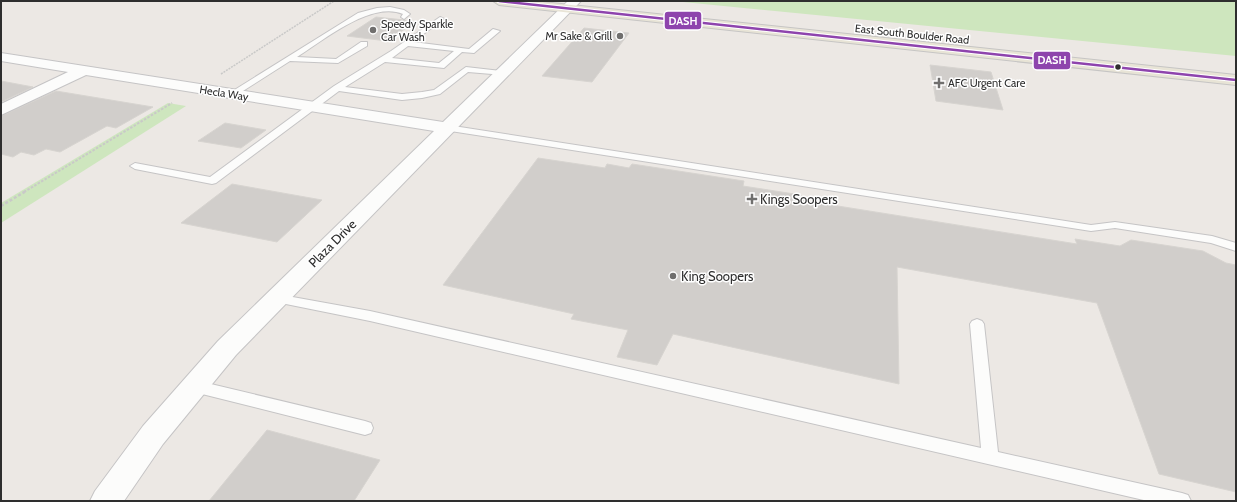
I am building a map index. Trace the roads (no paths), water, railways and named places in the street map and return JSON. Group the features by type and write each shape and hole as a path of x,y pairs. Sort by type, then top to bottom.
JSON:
{"main road":[{"name":"East South Boulder Road","path":"498,1 572,5 1018,58 1236,80"},
{"name":"East South Boulder Road","path":"588,1 1022,46 1184,60"}],"street":[{"name":"Plaza Drive","path":"106,501 153,435 227,348 572,5"},
{"name":"Hecla Way","path":"1,57 447,128"},
{"path":"1,110 84,70"}],"lane":[{"path":"232,94 360,14 379,9 403,12 406,14 404,17"},
{"path":"135,166 212,181 337,88 406,44 440,19"},
{"path":"406,44 471,51 496,31"},
{"path":"287,59 338,61 364,44"},
{"path":"441,66 460,50"},
{"path":"296,54 345,56"},
{"path":"383,59 501,74"},
{"path":"337,88 402,97 422,95 437,92 466,69"},
{"path":"334,76 350,79"},
{"path":"447,128 1091,228 1115,225 1212,240 1236,247"},
{"path":"276,298 370,316 1182,501"},
{"path":"977,324 990,457"},
{"path":"194,386 365,428"}],"place":[{"name":"Speedy Sparkle Car Wash","path":"373,30"},
{"name":"Mr Sake & Grill","path":"620,36"},
{"name":"AFC Urgent Care","path":"939,83"},
{"name":"Kings Soopers","path":"752,199"},
{"name":"King Soopers","path":"673,276"}]}
